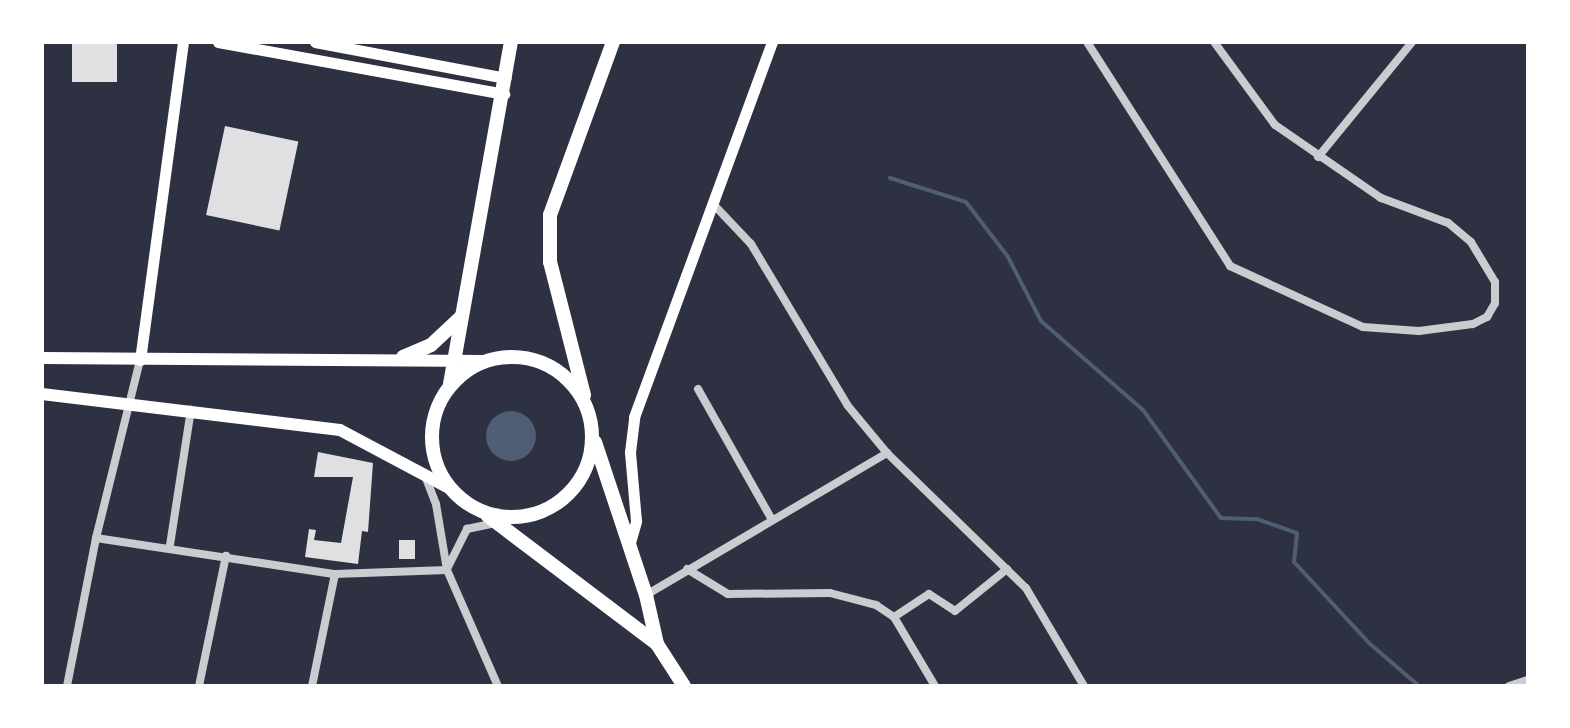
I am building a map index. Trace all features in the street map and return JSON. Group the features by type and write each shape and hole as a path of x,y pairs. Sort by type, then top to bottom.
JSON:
{"highway":[{"path":"511,42 456,358 449,387 436,410 432,436 436,462 451,489 657,644 684,686"},
{"path":"613,42 550,215 550,262 592,430 646,595 657,644"},
{"path":"403,357 431,345 464,313"},
{"path":"449,387 485,361 526,358 548,365 567,378 585,404"},
{"path":"478,509 516,516 552,506 584,473 592,430"}],"main road":[{"path":"140,360 183,42"},
{"path":"218,42 504,94"},
{"path":"315,42 506,78"},
{"path":"629,546 636,521 630,452 634,417 772,42"},
{"path":"42,358 403,357 485,361"},
{"path":"42,394 340,430 423,471 451,489"}],"street":[{"path":"1087,42 1230,266 1363,327 1419,331 1473,324 1487,317 1495,303 1495,282 1471,242 1448,223 1381,198 1275,125 1214,42"},
{"path":"1318,157 1412,42"},
{"path":"713,204 751,244 848,406 887,453 1007,569 1045,614 1084,686"},
{"path":"67,686 96,538 140,360"},
{"path":"698,389 771,518"},
{"path":"170,545 191,410"},
{"path":"646,595 771,518 887,453"},
{"path":"423,471 436,504 447,570 498,686"},
{"path":"447,570 467,529 499,523"},
{"path":"96,538 170,545 335,574 447,570"},
{"path":"199,686 226,556"},
{"path":"687,569 728,594 853,596 894,617 935,686"},
{"path":"894,617 929,594 955,611 1007,569"},
{"path":"312,686 335,574"},
{"path":"1509,686 1528,680"}],"water":[{"path":"511,411 529,418 536,436 529,454 511,461 493,454 486,436 493,418"}],"building":[{"path":"72,42 117,42 117,82 72,82"},
{"path":"225,126 298,142 279,231 206,215"},
{"path":"318,452 373,463 368,532 362,531 358,564 305,557 309,529 316,530 314,540 341,543 353,477 314,477"},
{"path":"399,540 415,540 415,559 399,559"}],"waterway":[{"path":"890,178 966,202 1008,257 1041,321 1143,410 1221,518 1257,519 1297,533 1294,562 1369,643 1419,686"}]}
